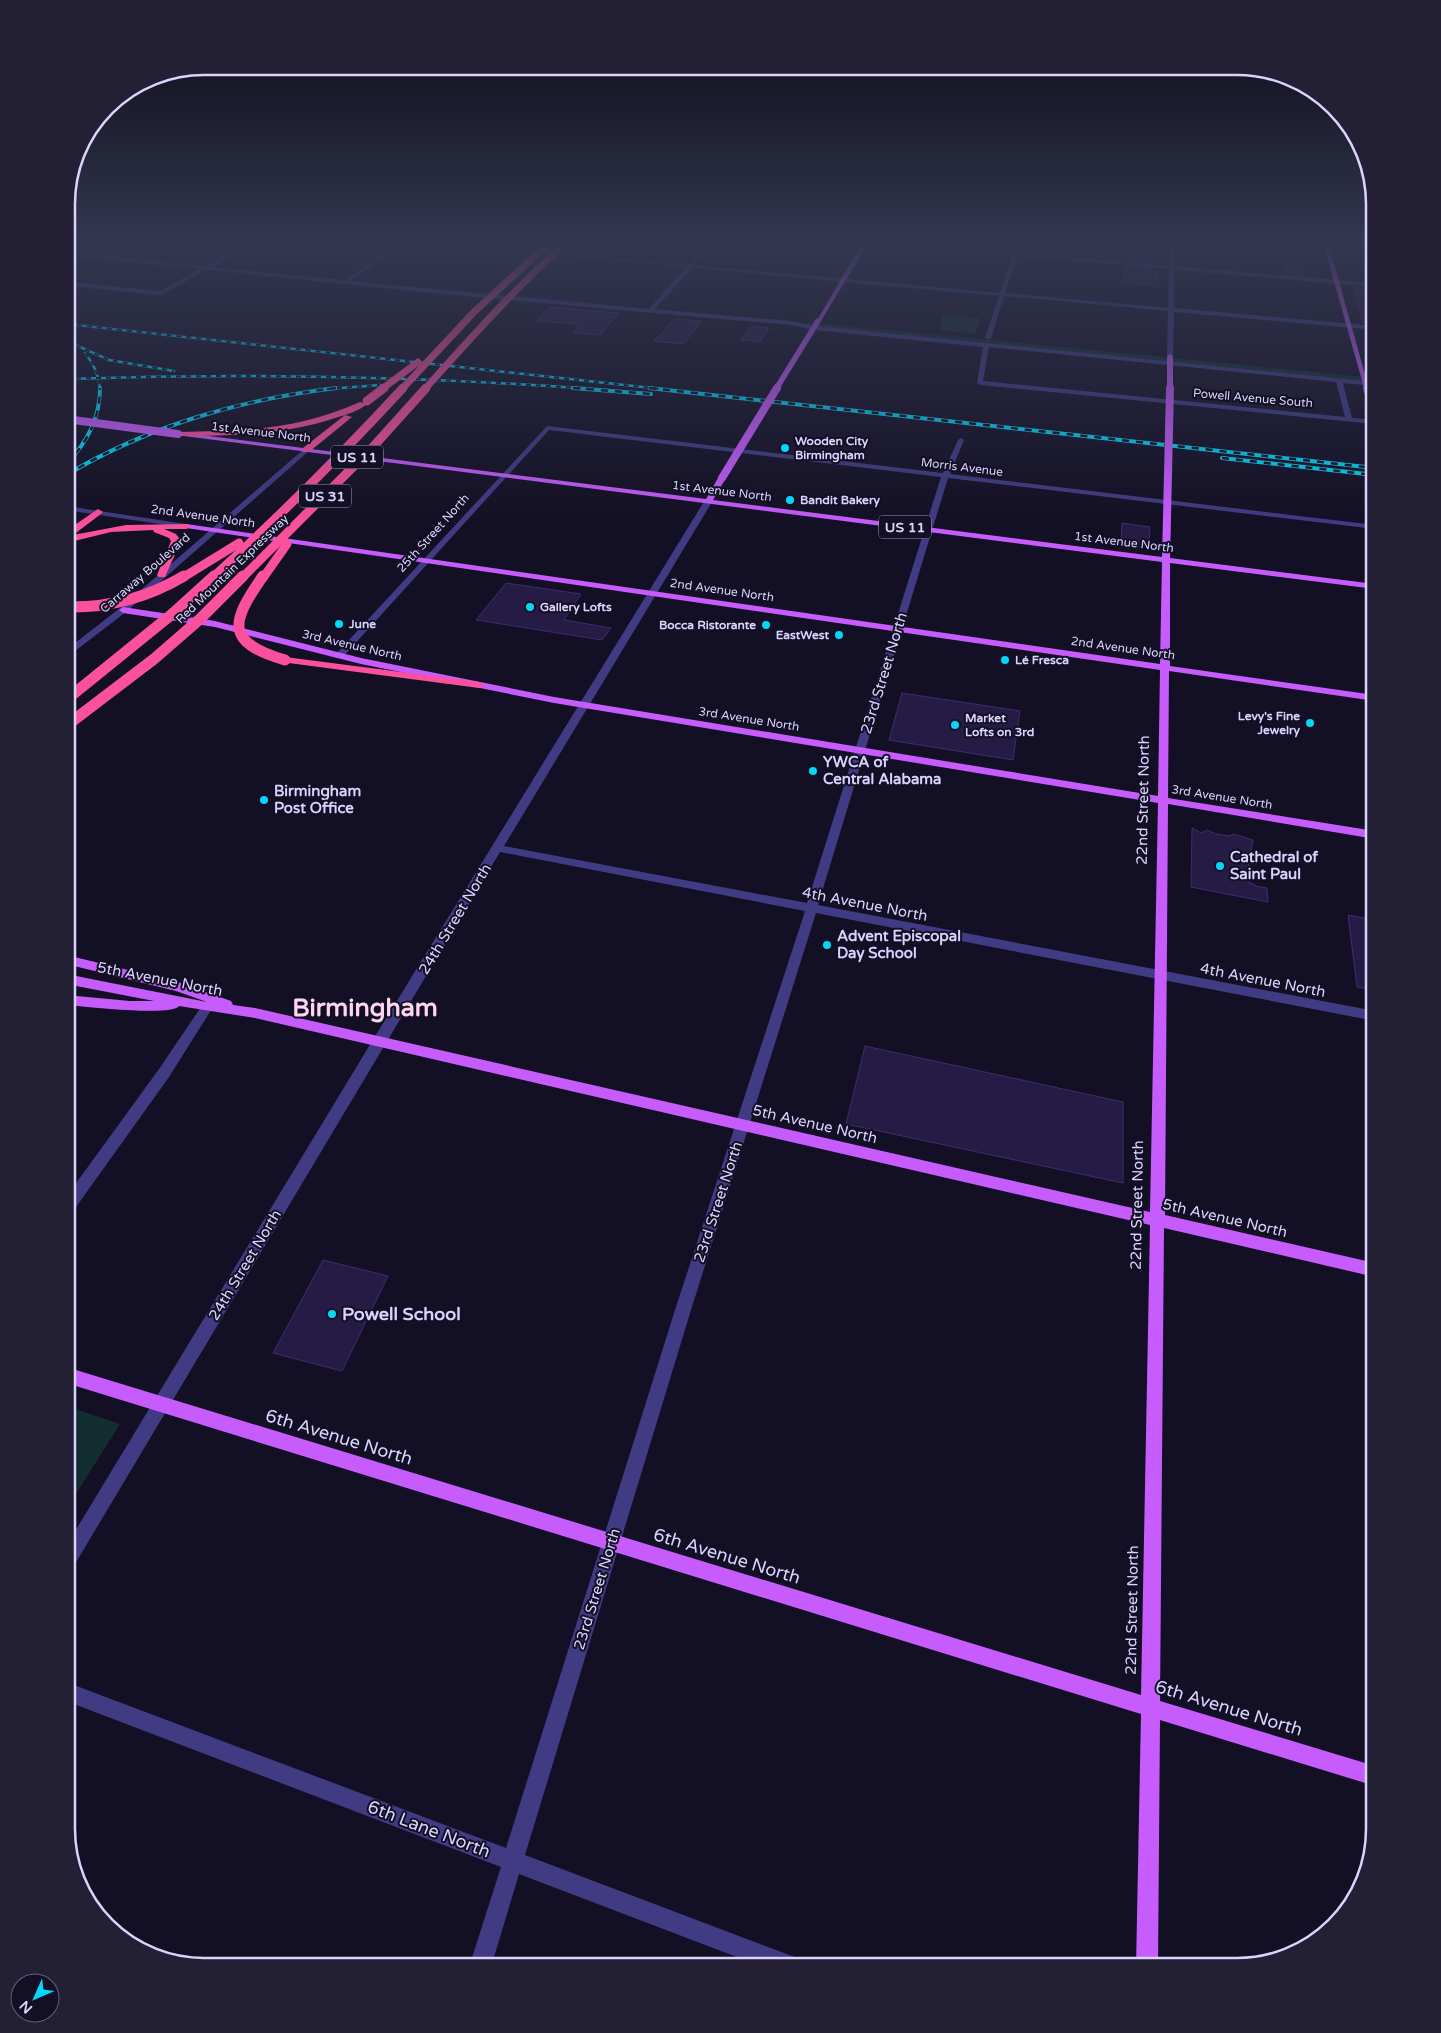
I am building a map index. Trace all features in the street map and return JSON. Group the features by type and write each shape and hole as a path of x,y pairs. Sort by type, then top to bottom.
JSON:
{"highway":[{"path":"306,450 451,337"},
{"name":"Red Mountain Expressway","path":"75,693 171,615 274,521 346,449 451,337"},
{"name":"Red Mountain Expressway","path":"75,719 154,659 200,619 310,512 378,441 472,337"},
{"path":"178,434 214,436 269,432 303,427 330,419 365,403"},
{"path":"75,529 98,512"},
{"path":"310,512 263,578 239,618 240,634 246,643 261,653 285,660 479,685"},
{"path":"75,607 88,608 116,604 158,591 192,574 274,521"},
{"path":"75,537 107,529 186,526"},
{"path":"148,527 166,532 173,536 176,541 162,576"}],"main road":[{"name":"24th Street North","path":"708,502 808,337"},
{"path":"1353,337 1366,386"},
{"name":"22nd Street North","path":"1148,1958 1150,1706 1170,388 1170,363 1166,355"},
{"path":"75,421 178,434"},
{"name":"1st Avenue North","path":"214,436 503,476 1366,586"},
{"name":"2nd Avenue North","path":"186,526 427,559 1366,697"},
{"name":"3rd Avenue North","path":"123,610 215,624 339,656 479,685 1366,834"},
{"name":"5th Avenue North","path":"75,961 178,986 248,1012"},
{"name":"5th Avenue North","path":"75,981 204,1007 248,1012 1366,1268"},
{"path":"75,1001 130,1006 204,1007"},
{"name":"6th Avenue North","path":"75,1378 1366,1773"}],"street":[{"path":"899,337 1366,383"},
{"path":"976,337 1146,354"},
{"path":"1168,337 1166,355 1178,356"},
{"name":"Powell Avenue South","path":"986,346 980,383 1366,421"},
{"path":"1198,366 1190,362 1200,359"},
{"path":"1339,380 1348,419"},
{"name":"25th Street North","path":"339,656 547,428"},
{"name":"Morris Avenue","path":"547,428 1366,526"},
{"name":"23rd Street North","path":"483,1958 683,1310 812,908 945,476 961,440"},
{"name":"Carraway Boulevard","path":"75,648 123,610 306,450"},
{"name":"24th Street North","path":"75,1548 379,1042 708,502"},
{"name":"2nd Avenue North","path":"75,509 186,526"},
{"name":"4th Avenue North","path":"498,848 1366,1014"},
{"path":"75,1197 164,1073 204,1007"},
{"name":"6th Lane North","path":"75,1694 768,1958"}],"green space":[{"path":"916,337 958,337 1366,377 1366,381"},
{"path":"75,1409 120,1424 75,1496"}],"building":[{"path":"658,337 689,337 683,344 654,341"},
{"path":"743,337 763,337 760,342 741,340"},
{"path":"1122,523 1150,527 1149,548 1121,545"},
{"name":"Gallery Lofts","path":"506,583 581,594 564,620 611,628 602,640 476,620"},
{"name":"Market Lofts on 3rd","path":"902,693 1020,711 1013,760 889,740"},
{"name":"Cathedral of Saint Paul","path":"1192,828 1201,833 1207,830 1216,834 1229,836 1234,834 1253,840 1251,850 1248,853 1249,883 1267,888 1268,902 1191,887"},
{"path":"1348,915 1366,918 1366,988 1357,987"},
{"path":"865,1046 1123,1102 1123,1183 846,1124"},
{"name":"Powell School","path":"323,1260 388,1276 342,1371 273,1353"}],"railway":[{"path":"185,337 661,389"},
{"path":"75,345 109,360 174,371"},
{"path":"85,353 99,378"},
{"path":"99,378 197,376 328,377 459,381 590,389"},
{"path":"75,379 99,378"},
{"path":"99,378 100,389"},
{"path":"331,389 380,385"},
{"path":"331,389 336,388"},
{"path":"573,388 651,394"},
{"path":"649,388 1366,467"},
{"path":"75,454 86,439 95,420 100,389"},
{"path":"75,470 130,442 196,417 265,400 331,389"},
{"path":"1222,458 1366,474"}],"place":[{"name":"Wooden City Birmingham","path":"785,448"},
{"name":"Bandit Bakery","path":"790,500"},
{"name":"Gallery Lofts","path":"530,607"},
{"name":"June","path":"339,624"},
{"name":"Bocca Ristorante","path":"766,625"},
{"name":"EastWest","path":"839,635"},
{"name":"Lé Fresca","path":"1005,660"},
{"name":"Levy's Fine Jewelry","path":"1310,723"},
{"name":"Market Lofts on 3rd","path":"955,725"},
{"name":"YWCA of Central Alabama","path":"813,771"},
{"name":"Birmingham Post Office","path":"264,800"},
{"name":"Cathedral of Saint Paul","path":"1220,866"},
{"name":"Advent Episcopal Day School","path":"827,945"},
{"name":"Powell School","path":"332,1314"}],"district":[{"name":"Birmingham","path":"365,1007"}]}
